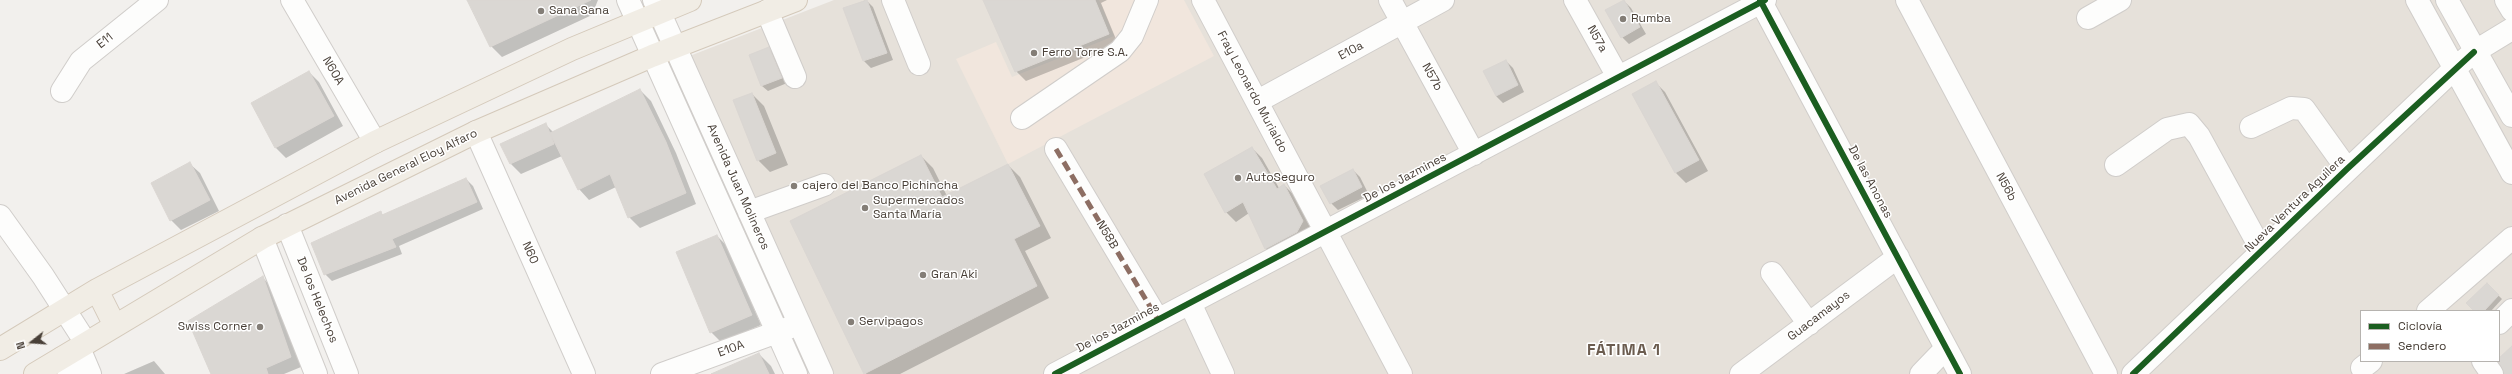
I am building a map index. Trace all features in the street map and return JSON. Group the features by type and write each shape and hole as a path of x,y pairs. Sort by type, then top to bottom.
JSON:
{"main road":[{"path":"0,349 96,290 375,142 572,49 638,21 657,6 690,0"},
{"name":"Avenida General Eloy Alfaro","path":"35,374 74,356 115,326 262,238 476,132 652,56 796,0"},
{"path":"96,290 115,326"}],"street":[{"name":"E11","path":"62,91 81,61 157,0"},
{"name":"N60A","path":"292,0 375,142"},
{"name":"Avenida Juan Molineros","path":"628,0 796,374"},
{"path":"893,0 919,64"},
{"path":"1022,118 1123,48 1132,36 1147,0"},
{"name":"Fray Leonardo Murialdo","path":"1203,0 1258,101 1325,232 1401,374"},
{"name":"N57b","path":"1390,0 1474,154"},
{"name":"E10a","path":"1258,101 1443,0"},
{"name":"N57a","path":"1575,0 1618,77"},
{"name":"N56b","path":"1907,0 2106,374"},
{"path":"2088,18 2120,0"},
{"path":"2417,0 2512,173"},
{"path":"2446,0 2474,52 2512,116"},
{"path":"2506,0 2512,10"},
{"name":"De los Jazmines","path":"1055,374 1762,1"},
{"name":"De las Anonas","path":"1762,1 1960,374"},
{"name":"Avenida Juan Molineros","path":"657,6 677,47 822,374"},
{"path":"767,12 795,77"},
{"name":"Nueva Ventura Aguilera","path":"2133,374 2455,68 2474,52 2512,29"},
{"path":"2252,127 2291,108 2304,109 2347,169"},
{"path":"2116,165 2167,129 2189,124 2199,136 2262,251"},
{"name":"N60","path":"476,132 584,374"},
{"name":"N58B","path":"1056,149 1158,320"},
{"path":"749,212 824,185"},
{"path":"0,216 65,309 74,356 90,374"},
{"name":"De los Helechos","path":"287,225 347,374"},
{"path":"262,238 316,374"},
{"path":"2429,310 2512,238"},
{"name":"Guacamayos","path":"1741,374 1898,257"},
{"path":"1772,273 1809,324"},
{"path":"1190,303 1223,374"},
{"path":"2500,322 2512,310"},
{"name":"E10A","path":"662,374 800,324"},
{"path":"1921,374 1946,348"},
{"path":"2483,362 2492,374"}],"shaded area":[{"path":"834,0 2512,0 2512,374 809,374 669,64"},
{"name":"Ferro Torre S.A.","path":"1099,0 1184,0 1214,56 1008,164 956,59 996,42 1012,77 1114,36"}],"building":[{"path":"467,0 591,0 490,47"},
{"path":"867,0 887,53 863,61 843,8"},
{"name":"Ferro Torre S.A.","path":"983,0 1095,0 1109,34 1015,72"},
{"name":"Rumba","path":"1624,0 1640,27 1621,38 1605,10"},
{"path":"769,47 782,78 761,86 749,55"},
{"path":"1506,60 1518,85 1496,96 1483,71"},
{"path":"309,71 334,116 275,148 251,103"},
{"path":"1656,81 1699,160 1675,173 1632,94"},
{"path":"640,89 666,142 686,193 628,218 610,174 578,190 550,133"},
{"path":"752,93 776,153 757,161 733,100"},
{"path":"546,123 554,144 510,164 500,144"},
{"path":"1252,147 1277,189 1284,184 1303,221 1297,232 1265,249 1243,202 1225,213 1204,174"},
{"name":"Gran Aki","path":"921,155 942,197 1008,164 1040,226 1014,239 1037,286 864,374 790,221"},
{"path":"190,162 210,200 170,221 151,183"},
{"path":"1353,169 1362,187 1330,204 1320,186"},
{"path":"466,178 477,202 392,239 396,247 324,275 311,243 381,211 382,215"},
{"path":"717,235 752,315 710,333 676,252"},
{"path":"263,276 291,357 266,368 268,374 211,374 188,321"},
{"path":"2487,283 2499,295 2485,310 2473,310 2466,303"},
{"path":"2512,346 2512,374 2504,374 2498,362 2500,362 2500,357"},
{"path":"759,353 769,374 711,374"}],"marked path":[{"path":"1056,149 1158,320"}],"cycle path":[{"path":"1760,0 1960,374"},
{"path":"1055,374 1765,0"},
{"path":"2133,374 2347,169 2474,52"}],"place":[{"name":"Sana Sana","path":"541,11"},
{"name":"Rumba","path":"1623,19"},
{"name":"Ferro Torre S.A.","path":"1034,53"},
{"name":"AutoSeguro","path":"1238,178"},
{"name":"cajero del Banco Pichincha","path":"794,186"},
{"name":"Supermercados Santa María","path":"865,208"},
{"name":"Gran Aki","path":"923,275"},
{"name":"Servipagos","path":"851,322"},
{"name":"Swiss Corner","path":"260,327"}],"district":[{"name":"FÁTIMA 1","path":"1624,351"}]}
